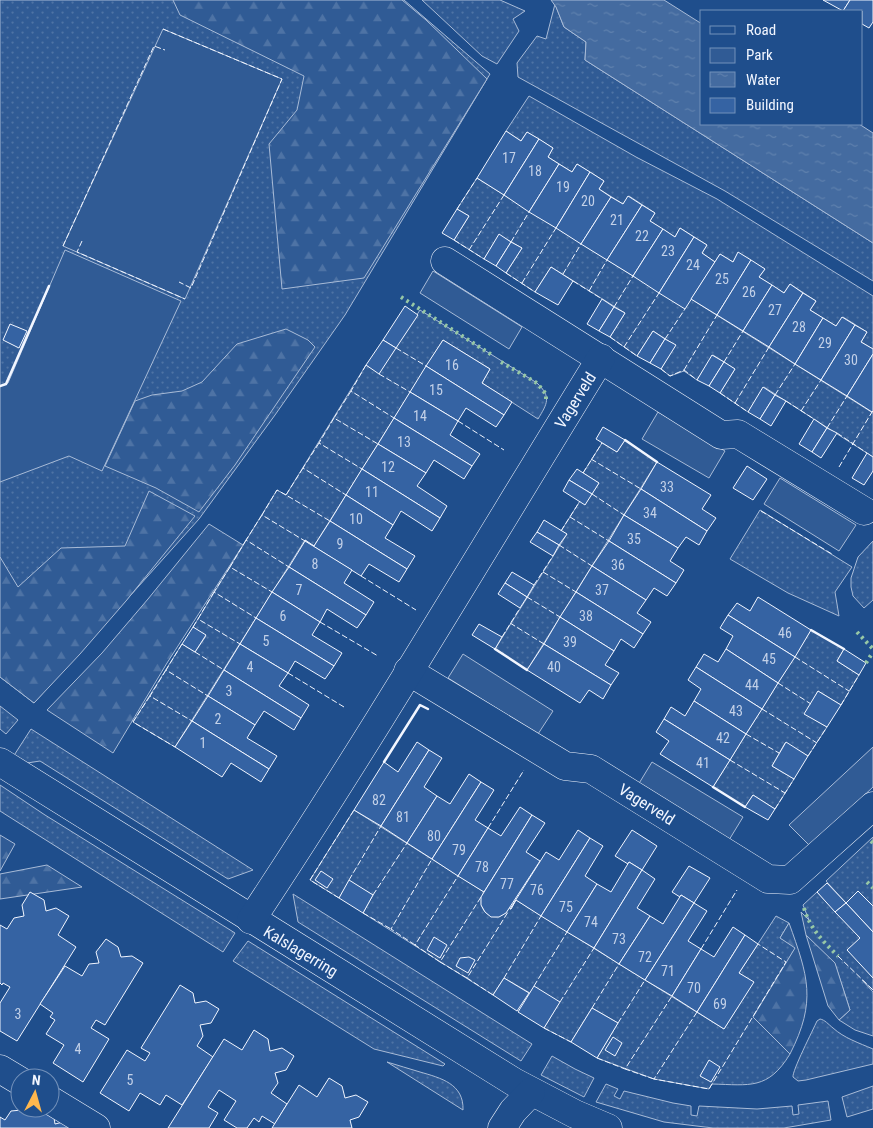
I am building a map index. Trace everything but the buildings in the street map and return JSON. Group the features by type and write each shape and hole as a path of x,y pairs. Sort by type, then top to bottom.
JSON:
{"street":[{"name":"Vagerveld","path":"444,261 721,435 738,434 864,511"},
{"name":"Vagerveld","path":"251,920 289,863 601,358"},
{"name":"Vagerveld","path":"408,671 565,766 591,769 768,879 790,880 873,806"},
{"name":"Kalslagerring","path":"0,762 251,920 531,1092 591,1122 608,1128"},
{"path":"502,1128 531,1092"},
{"path":"60,1106 96,1128"}],"green space":[{"path":"0,0 404,0 490,74 345,315 275,415 199,519 34,703 0,677"},
{"path":"173,0 402,0 426,20 487,79 364,278 282,289 269,144 297,110 304,76 180,15"},
{"path":"422,0 500,0 525,11 513,19 519,31 497,64 482,56"},
{"path":"555,4 564,27 586,42 585,60 873,243 873,281 725,191 518,77 517,63 537,36 546,39"},
{"path":"529,96 636,157 717,199 873,296 873,349 861,342 867,332 843,317 836,326 810,310 816,301 790,284 784,293 759,277 765,269 738,253 733,262 720,254 715,262 702,253 707,245 680,228 675,237 650,221 655,213 629,196 623,204 599,189 604,181 577,164 572,172 548,157 553,148 527,132 521,141 506,131"},
{"path":"477,178 633,276 691,299 873,413 873,457 764,387 748,412 720,393 735,369 713,355 697,380 684,371 670,376 661,369 675,345 653,331 637,356 610,337 625,313 551,267 535,292 506,273 522,248 499,235 484,259 454,240 469,216 457,209"},
{"path":"420,310 537,383 545,392 546,397 546,405 538,419 482,383 490,369 443,340 314,546 305,540 175,747 133,722 182,644 195,652 206,636 193,627 277,490 286,495 366,365 379,373"},
{"path":"286,329 308,340 315,347 235,465 199,512 156,488 105,466 135,401 152,395 182,391 202,382 237,344"},
{"path":"625,440 657,462 527,670 495,649 567,534 561,531 580,501 585,504 599,483 583,473 602,443 617,452"},
{"path":"149,491 195,516 126,601 34,703 0,677 0,557 18,587 61,548 125,546"},
{"path":"760,510 852,567 835,592 839,616 788,593 730,559"},
{"path":"209,524 243,545 167,663 113,753 47,710 102,653"},
{"path":"873,541 873,600 864,608 853,596 851,578 858,557"},
{"path":"811,630 844,649 837,661 859,675 841,705 818,691 805,714 827,727 808,756 785,743 772,766 794,779 775,809 753,795 745,807 713,787"},
{"path":"0,706 18,720 6,734 0,729"},
{"path":"31,729 253,870 228,879 40,761 21,764 11,760"},
{"path":"0,785 235,933 223,952 0,811"},
{"path":"354,810 484,892 481,899 482,906 488,915 493,917 504,914 509,908 511,909 516,900 724,1029 753,982 739,973 776,916 789,923 780,938 796,947 753,1017 790,1054 782,1066 766,1080 737,1085 712,1084 709,1089 654,1079 597,1058 618,1023 592,1008 571,1042 544,1028 559,1003 534,987 530,993 504,978 493,995 363,913 373,895 349,881 339,898 310,880"},
{"path":"0,835 15,844 0,871"},
{"path":"873,837 873,906 858,891 846,903 826,881"},
{"path":"47,865 82,887 0,899 0,874"},
{"path":"817,892 860,938 873,978 873,990 862,980 873,992 873,1036 855,1030 839,1020 850,1010 835,964 806,935 801,912 809,920 803,905"},
{"path":"293,894 532,1044 521,1061 298,922"},
{"path":"789,923 801,958 807,988 804,1019 790,1054 753,1017 795,948 780,938"},
{"path":"806,935 835,963 850,1010 839,1020 828,1006"},
{"path":"248,941 445,1064 443,1066 374,1049 233,961"},
{"path":"820,1019 837,1032 873,1049 873,1064 806,1080 798,1081 793,1077 803,1050 817,1021"},
{"path":"552,1056 594,1078 584,1097 541,1075"},
{"path":"387,1062 436,1077 450,1084 460,1094 463,1110"},
{"path":"606,1084 618,1089 614,1096 620,1099 624,1091 691,1106 691,1115 697,1116 699,1106 757,1109 792,1106 793,1115 799,1114 798,1105 828,1101 831,1120 784,1128 713,1128 664,1122 596,1102"},
{"path":"873,1086 873,1109 847,1117 842,1097"}],"shaded area":[{"path":"163,29 282,79 185,299 63,246"},
{"path":"65,250 181,301 102,471 69,456 0,482 0,386 8,383"},
{"path":"433,271 522,327 509,349 420,293"},
{"path":"658,412 725,451 709,478 642,439"},
{"path":"780,478 856,525 839,551 764,504"},
{"path":"463,654 553,711 538,734 448,678"},
{"path":"873,747 873,787 810,846 789,825"},
{"path":"652,762 743,817 729,840 638,785"}],"water":[{"path":"551,0 664,0 700,23 700,125 861,125 873,133 873,243 585,60 586,42 564,27"}],"hedge":[{"path":"401,297 492,355"},
{"path":"501,362 537,383 546,394 546,403"},
{"path":"857,632 873,649"},
{"path":"866,663 873,652"},
{"path":"867,882 873,888"},
{"path":"804,908 813,928 838,956"}],"fence":[{"path":"163,29 282,79 191,288 179,282"},
{"path":"63,246 154,46 165,50"},
{"path":"457,209 477,178"},
{"path":"469,250 504,195"},
{"path":"511,242 529,212"},
{"path":"522,283 556,228"},
{"path":"454,240 484,259"},
{"path":"82,241 77,252 185,299"},
{"path":"563,274 581,244"},
{"path":"589,291 607,260"},
{"path":"506,273 535,292"},
{"path":"614,307 633,276"},
{"path":"573,281 602,299"},
{"path":"624,347 659,293"},
{"path":"665,339 685,309"},
{"path":"684,370 717,315"},
{"path":"724,362 743,331"},
{"path":"610,337 637,356"},
{"path":"735,403 769,347"},
{"path":"396,348 426,366"},
{"path":"775,395 795,364"},
{"path":"366,365 351,391 394,418"},
{"path":"661,369 670,376 684,370 697,380"},
{"path":"379,374 410,392"},
{"path":"801,411 821,380"},
{"path":"351,391 334,418 378,444"},
{"path":"720,393 748,412"},
{"path":"827,428 847,396"},
{"path":"786,401 814,419"},
{"path":"839,467 872,412"},
{"path":"334,418 319,443 362,469"},
{"path":"458,421 504,450"},
{"path":"837,433 867,453"},
{"path":"319,443 303,468 346,495"},
{"path":"583,473 602,443"},
{"path":"591,459 641,489"},
{"path":"303,468 286,495 330,521"},
{"path":"286,495 277,490 262,515 305,541"},
{"path":"592,494 624,515"},
{"path":"561,531 580,501"},
{"path":"761,511 832,554"},
{"path":"262,515 246,540 289,567"},
{"path":"570,517 609,541"},
{"path":"246,540 230,567 272,592"},
{"path":"559,545 592,566"},
{"path":"534,585 553,556"},
{"path":"230,567 214,592 256,618"},
{"path":"543,572 576,592"},
{"path":"361,576 416,610"},
{"path":"214,592 198,619 240,644"},
{"path":"527,597 560,617"},
{"path":"502,637 520,608"},
{"path":"193,627 198,619"},
{"path":"320,622 378,656"},
{"path":"510,623 544,644"},
{"path":"182,644 166,670 208,696"},
{"path":"195,652 224,670"},
{"path":"795,657 849,691"},
{"path":"166,670 150,696 192,721"},
{"path":"288,673 344,707"},
{"path":"841,705 859,675"},
{"path":"778,683 811,704"},
{"path":"150,696 133,722 175,747"},
{"path":"762,709 817,743"},
{"path":"808,756 827,727"},
{"path":"746,734 779,753"},
{"path":"730,760 785,793"},
{"path":"488,828 524,770"},
{"path":"775,809 794,779"},
{"path":"339,898 310,880 354,810"},
{"path":"349,880 381,826"},
{"path":"373,895 407,843"},
{"path":"415,945 391,929 432,859"},
{"path":"440,962 415,945 458,876"},
{"path":"701,949 737,890"},
{"path":"467,978 440,962 481,897"},
{"path":"493,995 467,978 508,912"},
{"path":"363,913 391,929"},
{"path":"504,978 541,916"},
{"path":"534,986 567,932"},
{"path":"697,1012 654,1079 709,1089 786,962 758,944"},
{"path":"560,1002 594,948"},
{"path":"838,956 873,990"},
{"path":"592,1008 619,964"},
{"path":"618,1023 645,980"},
{"path":"654,1079 625,1069 672,996"},
{"path":"544,1028 571,1042"},
{"path":"597,1058 625,1069"}],"wall":[{"path":"0,386 6,384 49,286"},
{"path":"625,440 657,462"},
{"path":"811,630 844,649"},
{"path":"495,649 527,670"},
{"path":"384,762 420,705 428,709"},
{"path":"713,787 745,807"}]}
